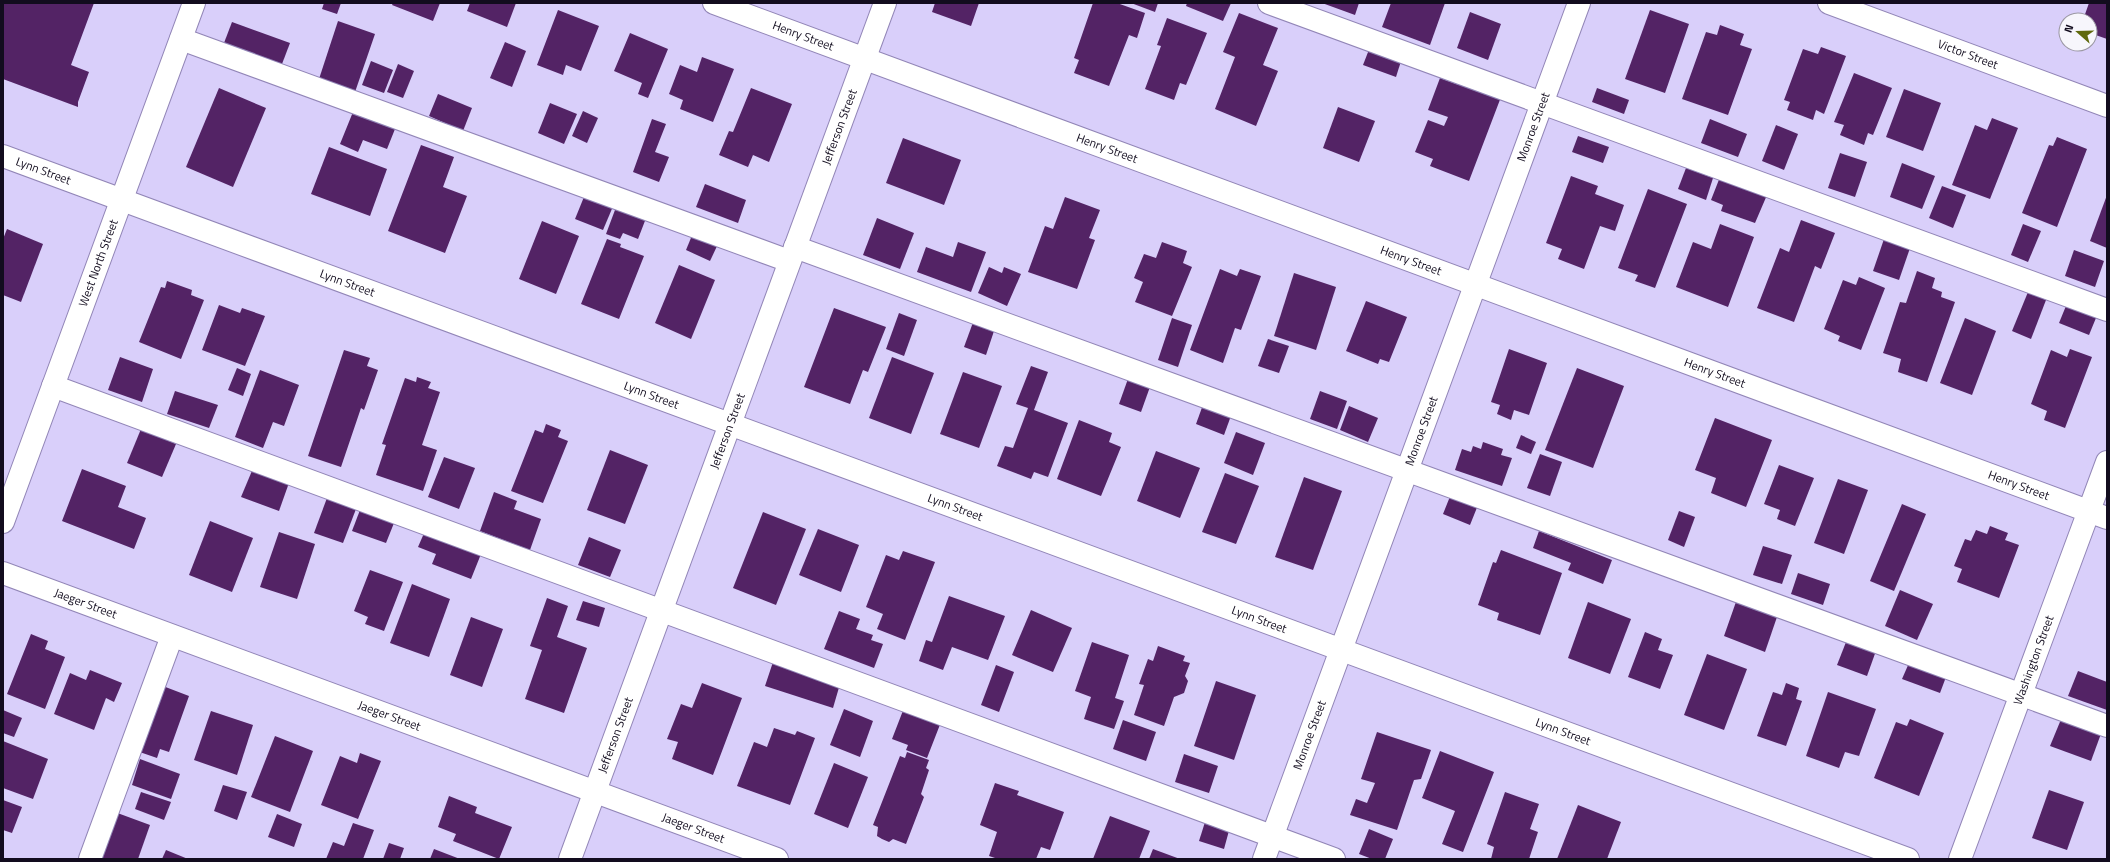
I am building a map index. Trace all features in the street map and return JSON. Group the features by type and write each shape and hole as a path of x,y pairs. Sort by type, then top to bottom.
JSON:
{"street":[{"name":"West North Street","path":"3,522 194,3"},
{"name":"Henry Street","path":"714,3 2098,514"},
{"name":"Jefferson Street","path":"570,859 885,3"},
{"path":"1269,3 2107,310"},
{"name":"Monroe Street","path":"1264,859 1579,3"},
{"name":"Victor Street","path":"1829,3 2107,106"},
{"path":"181,39 1408,470 2107,726"},
{"name":"Lynn Street","path":"3,156 1908,859"},
{"path":"53,386 1334,859"},
{"name":"Washington Street","path":"1960,859 2021,694 2098,514 2107,462"},
{"name":"Jaeger Street","path":"3,574 777,859"},
{"path":"90,859 172,636"}],"building":[{"path":"3,3 94,3 71,65 89,72 78,102 78,107 3,79"},
{"path":"324,3 341,3 337,14 322,9"},
{"path":"393,3 440,3 433,21 392,5"},
{"path":"470,3 516,3 507,27 467,11"},
{"path":"935,3 979,3 971,26 932,12"},
{"path":"1093,3 1117,3 1145,13 1137,38 1129,35 1109,86 1074,73 1079,60 1074,58"},
{"path":"1131,3 1158,3 1155,12"},
{"path":"1187,3 1231,3 1223,21 1186,6"},
{"path":"1322,3 1359,3 1355,15"},
{"path":"1391,3 1445,3 1430,45 1382,27"},
{"path":"2089,3 2107,3 2107,39 2098,36 2098,12 2086,12"},
{"path":"558,10 599,26 581,71 566,65 563,75 537,65"},
{"path":"1650,10 1689,24 1665,93 1625,79"},
{"path":"1470,12 1501,24 1488,60 1457,48"},
{"path":"1239,13 1278,28 1263,65 1278,71 1256,126 1215,109 1235,57 1223,52"},
{"path":"1167,18 1207,33 1186,85 1180,83 1174,100 1145,89 1161,46 1157,45"},
{"path":"338,21 375,34 355,92 319,79"},
{"path":"232,22 290,43 282,64 224,43"},
{"path":"1720,25 1744,34 1740,45 1752,49 1728,115 1682,99 1706,32 1717,35"},
{"path":"630,33 668,49 648,98 638,94 642,83 614,71"},
{"path":"505,42 526,51 512,87 490,78"},
{"path":"1370,47 1402,58 1396,77 1363,65"},
{"path":"1821,47 1846,56 1824,114 1816,110 1813,120 1787,110 1790,102 1784,100 1803,49 1818,54"},
{"path":"702,57 734,69 713,122 680,109 683,100 669,94 680,65 697,72"},
{"path":"371,61 393,70 384,93 362,85"},
{"path":"398,64 414,71 403,98 387,92"},
{"path":"1854,73 1892,88 1873,135 1868,133 1864,145 1840,135 1844,125 1834,122"},
{"path":"1440,78 1459,85 1460,81 1501,97 1469,181 1430,166 1433,159 1415,152 1428,120 1444,126 1448,117 1428,110"},
{"path":"219,88 266,108 233,187 186,167"},
{"path":"751,88 792,104 769,162 753,155 748,167 719,155 729,131 733,132"},
{"path":"1597,88 1629,100 1624,114 1592,102"},
{"path":"1904,89 1941,103 1923,151 1886,137"},
{"path":"438,94 472,108 463,131 429,116"},
{"path":"550,103 577,114 564,144 538,133"},
{"path":"355,107 397,124 387,149 363,140 358,152 340,144"},
{"path":"1338,107 1375,121 1359,162 1323,148"},
{"path":"583,111 598,118 587,143 572,136"},
{"path":"1992,118 2018,128 1990,199 1952,185 1975,125 1987,130"},
{"path":"652,119 666,124 655,152 669,157 659,182 633,172"},
{"path":"1710,119 1747,134 1738,157 1701,143"},
{"path":"1776,125 1798,134 1784,170 1762,161"},
{"path":"1578,136 1609,147 1603,163 1572,152"},
{"path":"2057,137 2087,149 2057,227 2022,213 2049,145 2053,146"},
{"path":"903,138 961,160 944,205 886,183"},
{"path":"421,145 454,157 443,187 467,196 445,253 388,231"},
{"path":"329,147 387,169 370,216 311,194"},
{"path":"1840,153 1867,162 1855,197 1828,188"},
{"path":"1902,163 1935,176 1922,209 1890,197"},
{"path":"1686,168 1713,178 1706,200 1678,189"},
{"path":"1571,176 1598,186 1595,194 1624,205 1615,231 1600,226 1584,269 1558,259 1562,249 1546,243"},
{"path":"1720,177 1767,195 1755,223 1721,211 1723,205 1711,200"},
{"path":"705,184 746,200 738,223 696,207"},
{"path":"1942,186 1966,195 1953,228 1929,218"},
{"path":"1648,189 1687,204 1655,288 1635,281 1638,275 1618,268"},
{"path":"586,192 614,204 603,230 575,219"},
{"path":"2107,195 2107,248 2090,241"},
{"path":"1065,197 1100,210 1089,238 1095,240 1077,289 1028,272 1045,226 1053,229"},
{"path":"618,202 648,213 638,239 623,233 620,239 606,234"},
{"path":"877,218 914,233 900,269 863,255"},
{"path":"1801,220 1835,233 1821,269 1815,266 1794,322 1757,308 1780,248 1789,252"},
{"path":"542,221 579,236 556,294 519,279"},
{"path":"1720,224 1754,237 1728,307 1676,287 1693,242 1711,249"},
{"path":"2023,224 2041,231 2028,262 2011,255"},
{"path":"7,229 43,244 21,302 3,295 3,239"},
{"path":"693,233 718,244 710,261 686,250"},
{"path":"607,239 621,244 620,247 644,256 619,319 581,304"},
{"path":"1884,239 1910,248 1899,280 1873,271"},
{"path":"958,242 986,252 971,292 917,272 926,247 953,257"},
{"path":"1162,242 1187,251 1183,263 1192,267 1172,316 1135,302 1143,282 1134,278 1144,254 1156,258"},
{"path":"2074,250 2104,261 2095,287 2065,276"},
{"path":"679,265 715,280 691,339 655,323"},
{"path":"989,267 1002,273 1004,267 1021,274 1007,306 978,293"},
{"path":"1220,269 1237,276 1240,269 1261,276 1241,330 1235,328 1223,363 1190,350"},
{"path":"1917,271 1935,278 1932,288 1942,292 1941,297 1955,302 1927,382 1898,372 1901,359 1883,353 1900,302 1906,303"},
{"path":"1294,273 1336,287 1316,350 1274,336"},
{"path":"1859,277 1885,288 1861,350 1838,341 1840,336 1824,329 1843,280 1856,285"},
{"path":"167,281 192,290 191,295 204,300 181,359 139,342 161,287 165,288"},
{"path":"2028,292 2046,300 2031,339 2012,331"},
{"path":"1366,301 1407,317 1389,362 1380,359 1378,364 1346,351"},
{"path":"2068,301 2098,313 2089,335 2059,323"},
{"path":"219,305 240,313 242,308 265,316 245,366 202,350"},
{"path":"834,308 886,327 868,372 863,370 850,404 804,387"},
{"path":"899,313 917,320 904,356 886,349"},
{"path":"975,317 996,325 986,355 964,347"},
{"path":"1172,318 1192,325 1178,367 1158,360"},
{"path":"1965,318 1996,331 1972,395 1940,383"},
{"path":"1268,339 1289,346 1279,373 1258,366"},
{"path":"1509,349 1547,363 1529,415 1514,410 1511,420 1497,414 1500,405 1491,402"},
{"path":"2070,349 2092,357 2065,428 2044,420 2047,411 2031,404 2051,350 2067,357"},
{"path":"344,350 370,358 367,366 378,370 364,410 361,408 341,467 308,456"},
{"path":"120,357 153,369 142,402 108,390"},
{"path":"892,357 934,373 911,434 869,418"},
{"path":"1031,366 1048,372 1034,410 1068,423 1048,477 1034,472 1031,479 997,466 1005,446 1013,448 1028,408 1016,404"},
{"path":"237,368 251,374 243,396 228,390"},
{"path":"1577,368 1624,386 1593,468 1545,450"},
{"path":"260,370 299,385 284,426 273,422 263,448 235,437"},
{"path":"963,372 1002,386 979,448 940,434"},
{"path":"1129,376 1151,384 1141,412 1119,404"},
{"path":"417,377 431,382 428,388 440,392 422,445 437,450 423,491 376,475 386,445 382,444 405,378 416,382"},
{"path":"175,391 218,405 209,428 167,414"},
{"path":"1320,391 1347,401 1337,429 1310,419"},
{"path":"1204,402 1232,413 1224,435 1196,424"},
{"path":"1349,406 1378,418 1368,442 1340,430"},
{"path":"1715,418 1772,440 1746,507 1711,493 1716,478 1695,470"},
{"path":"1079,420 1112,433 1109,442 1121,447 1101,496 1057,479"},
{"path":"546,424 561,430 558,437 568,441 543,503 511,491 535,430 543,433"},
{"path":"141,429 176,444 162,477 127,463"},
{"path":"1236,432 1265,443 1253,475 1224,463"},
{"path":"1521,435 1536,442 1531,454 1516,448"},
{"path":"1483,442 1503,449 1501,455 1512,458 1502,486 1455,470 1462,449 1471,452 1473,446 1481,449"},
{"path":"610,450 648,465 625,524 587,510"},
{"path":"1156,451 1200,468 1180,518 1137,501"},
{"path":"1540,454 1562,462 1550,496 1527,488"},
{"path":"444,457 475,468 459,509 428,497"},
{"path":"1779,465 1814,478 1795,526 1777,519 1780,510 1764,504"},
{"path":"254,466 290,480 279,511 241,497"},
{"path":"82,469 126,486 118,507 146,518 134,549 62,521"},
{"path":"1225,473 1259,486 1236,544 1202,532"},
{"path":"1304,477 1342,491 1313,570 1275,557"},
{"path":"1838,479 1868,490 1844,554 1814,543"},
{"path":"494,492 517,501 514,509 541,519 530,550 480,531"},
{"path":"1451,494 1478,505 1470,525 1443,514"},
{"path":"327,498 356,509 343,543 314,533"},
{"path":"1902,504 1926,514 1894,591 1870,581"},
{"path":"360,510 394,523 386,543 352,531"},
{"path":"1679,511 1695,517 1684,547 1668,540"},
{"path":"763,512 806,529 776,605 733,588"},
{"path":"210,521 253,538 232,592 189,575"},
{"path":"1990,526 2008,533 2005,540 2019,545 1999,598 1957,582 1962,569 1954,566 1965,539 1971,541 1976,530 1987,534"},
{"path":"818,529 859,545 841,592 799,575"},
{"path":"425,531 481,554 471,579 432,564 436,554 418,547"},
{"path":"1539,531 1612,560 1603,584 1568,570 1571,563 1533,548"},
{"path":"279,532 315,544 297,599 260,587"},
{"path":"589,537 621,550 610,577 578,565"},
{"path":"1763,546 1792,555 1782,584 1753,575"},
{"path":"1501,550 1562,573 1540,635 1497,620 1499,613 1478,605 1493,562 1496,563"},
{"path":"903,551 935,562 905,640 877,629 883,614 866,607 886,555 899,560"},
{"path":"370,570 403,582 384,631 365,624 368,617 354,611"},
{"path":"1798,573 1830,584 1823,605 1791,594"},
{"path":"412,584 450,599 429,657 390,643"},
{"path":"1900,590 1933,604 1917,640 1885,626"},
{"path":"949,596 1005,616 988,660 952,647 943,670 919,661 926,640 932,642"},
{"path":"547,598 568,606 557,637 587,648 564,713 525,699 542,650 530,646"},
{"path":"1737,599 1778,614 1765,652 1724,636"},
{"path":"583,601 605,608 599,627 576,620"},
{"path":"1588,602 1631,619 1610,674 1568,658"},
{"path":"1031,610 1072,628 1053,672 1012,655"},
{"path":"839,611 860,619 856,629 873,635 871,640 883,644 874,668 824,649"},
{"path":"471,617 503,629 482,687 450,675"},
{"path":"1645,632 1662,639 1658,650 1673,655 1660,689 1628,677"},
{"path":"31,634 48,641 45,649 65,657 45,709 7,694"},
{"path":"1848,637 1877,648 1867,676 1837,665"},
{"path":"1092,642 1129,655 1115,698 1124,701 1114,729 1084,719 1091,697 1075,691"},
{"path":"1158,646 1185,656 1183,661 1190,663 1185,676 1188,681 1184,693 1174,697 1164,726 1134,715 1144,685 1139,684 1148,659 1153,661"},
{"path":"1707,654 1747,669 1724,730 1684,715"},
{"path":"773,662 840,684 833,708 765,686"},
{"path":"1909,663 1946,677 1940,693 1902,679"},
{"path":"996,665 1014,672 999,712 981,705"},
{"path":"90,670 122,683 114,702 106,698 94,730 54,714 70,673 86,680"},
{"path":"2078,671 2107,682 2107,710 2068,696"},
{"path":"1216,681 1256,695 1234,760 1194,746"},
{"path":"155,683 189,696 169,752 160,749 157,758 131,749"},
{"path":"702,683 742,698 713,775 672,759 678,742 667,739 681,704 692,708"},
{"path":"1786,683 1799,688 1796,699 1802,701 1786,746 1757,736 1773,692 1782,695"},
{"path":"1828,692 1876,709 1859,756 1845,752 1839,768 1806,756"},
{"path":"904,708 941,722 927,758 906,750 908,745 892,739"},
{"path":"844,709 873,721 860,757 830,745"},
{"path":"3,710 22,718 14,737 3,733"},
{"path":"211,711 253,725 237,775 194,760"},
{"path":"2062,717 2102,731 2091,761 2050,746"},
{"path":"1910,719 1944,733 1919,796 1874,778 1896,722 1907,726"},
{"path":"1123,720 1156,732 1146,761 1113,749"},
{"path":"774,728 795,735 797,731 815,738 790,805 737,786 754,742 767,747"},
{"path":"1377,732 1431,750 1421,779 1414,780 1397,830 1350,815 1356,799 1367,803 1375,783 1361,779"},
{"path":"275,736 313,751 290,812 251,797"},
{"path":"3,741 48,759 33,799 3,788"},
{"path":"1440,751 1494,772 1463,852 1442,844 1455,811 1422,798"},
{"path":"907,752 929,760 926,768 929,770 921,794 924,797 906,844 893,839 889,842 882,839 877,836 878,827 873,825 900,756 905,758"},
{"path":"360,753 381,761 358,819 321,805 340,756 357,763"},
{"path":"1184,754 1218,766 1209,793 1175,782"},
{"path":"140,759 180,774 171,799 132,785"},
{"path":"834,763 868,777 848,828 814,814"},
{"path":"995,783 1019,791 1017,795 1064,812 1050,850 1041,847 1036,859 998,859 989,856 997,832 980,825"},
{"path":"223,785 247,792 237,820 214,811"},
{"path":"2049,790 2084,802 2067,850 2032,838"},
{"path":"141,792 171,802 164,820 135,809"},
{"path":"1505,792 1539,804 1530,829 1538,832 1529,859 1491,859 1494,847 1487,844"},
{"path":"449,796 477,807 475,813 512,827 499,859 453,841 456,834 438,827"},
{"path":"3,800 22,807 12,833 3,830"},
{"path":"1578,805 1621,822 1607,859 1557,859"},
{"path":"112,811 150,825 138,859 94,859"},
{"path":"277,814 302,824 294,847 268,837"},
{"path":"1110,816 1150,831 1139,859 1093,859"},
{"path":"1206,819 1230,827 1224,849 1199,841"},
{"path":"353,823 374,830 363,859 326,859 333,842 344,846"},
{"path":"1369,829 1393,839 1385,859 1372,859 1359,854"},
{"path":"389,843 404,848 400,859 383,859"},
{"path":"434,849 460,859 430,859"},
{"path":"1153,849 1180,859 1149,859"},
{"path":"166,850 188,859 162,859"}]}
